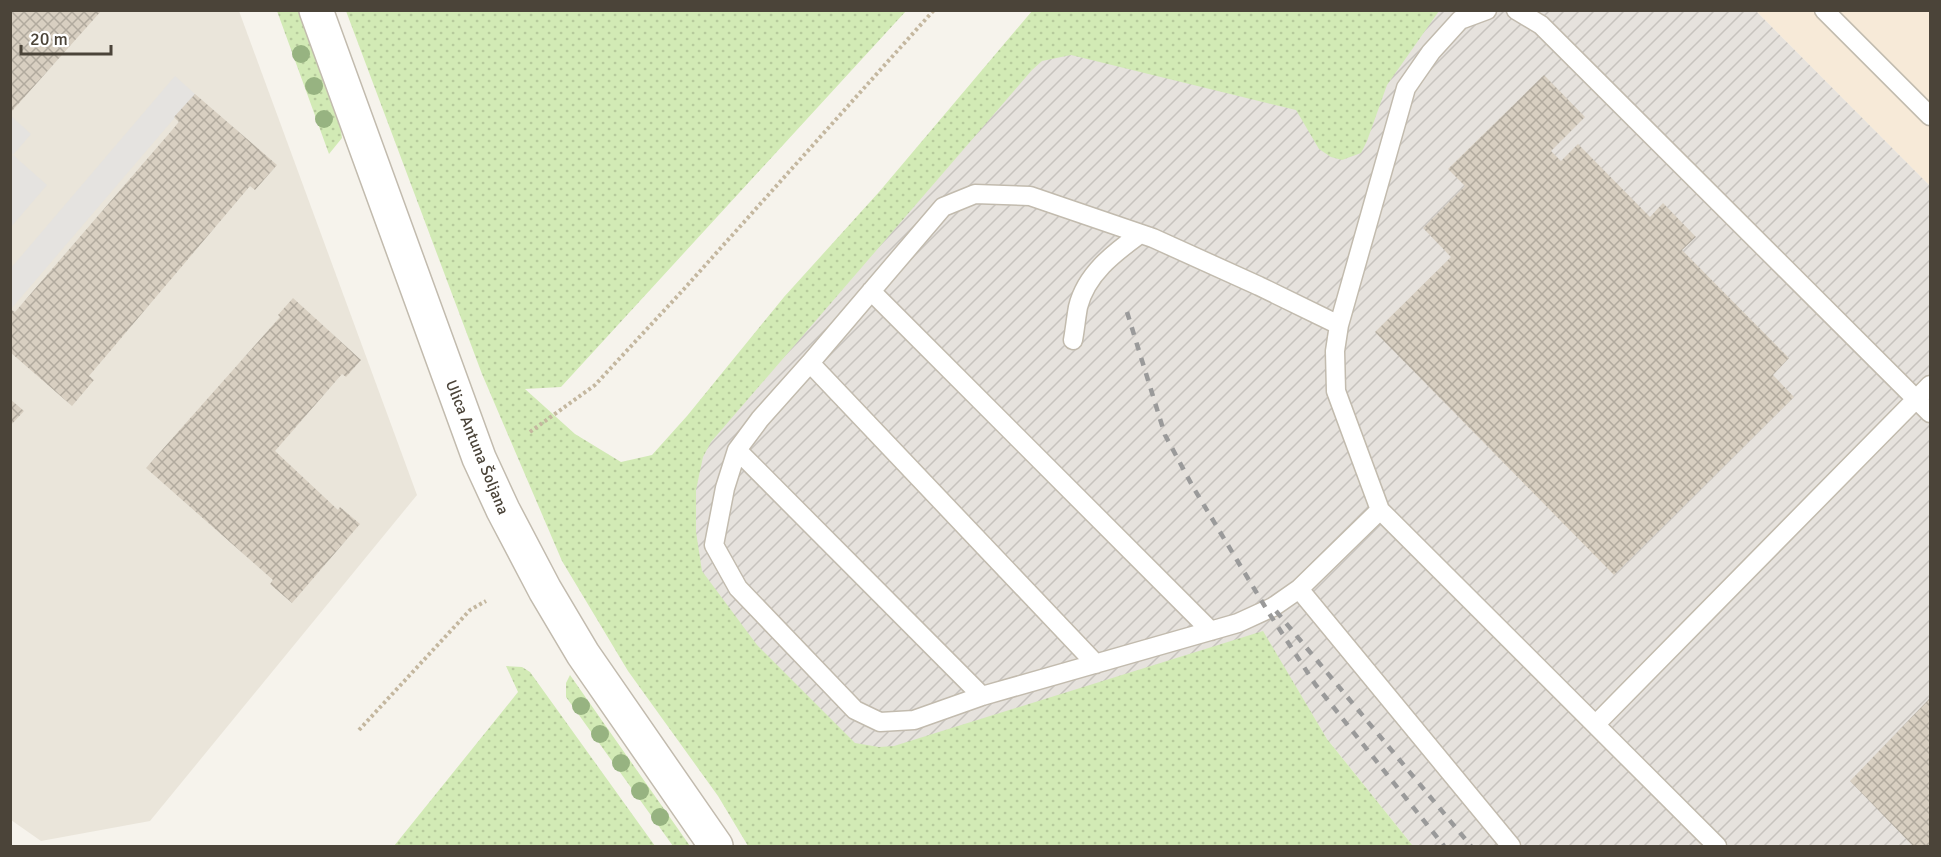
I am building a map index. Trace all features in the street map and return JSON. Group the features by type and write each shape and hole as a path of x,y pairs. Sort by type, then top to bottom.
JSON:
{"street":[{"name":"Ulica Antuna Šoljana","path":"316,10 475,447 503,510 545,590 583,654 716,846"}],"lane":[{"path":"1486,10 1460,20 1431,52 1406,88 1339,325 1335,351 1336,391 1380,510 1717,846"},
{"path":"1516,10 1541,25 1930,413"},
{"path":"1824,10 1930,116"},
{"path":"1339,325 1259,286 1140,234 1030,196 975,194 943,207 810,363 759,419 737,450 725,488 714,545 738,588 855,710 880,722 914,720 982,696 1238,623 1267,610 1299,589 1380,510"},
{"path":"1073,340 1078,305 1089,282 1111,256 1140,234"},
{"path":"871,291 1211,631"},
{"path":"810,363 1096,664"},
{"path":"1596,724 1930,385"},
{"path":"737,450 982,696"},
{"path":"1299,589 1511,846"}],"path":[{"path":"530,432 595,385 684,290 934,10"},
{"path":"359,730 470,610 486,601"}],"shaded area":[{"path":"11,11 239,11 417,495 150,821 41,841 11,820"},
{"path":"1424,11 1756,11 1930,186 1930,846 1413,846 1327,739 1267,639 840,770 695,572 667,491 1044,42"},
{"path":"1756,11 1930,11 1930,186"},
{"path":"175,76 195,94 11,309 11,268"},
{"path":"11,116 31,134 13,155 11,153"},
{"path":"13,155 47,185 11,227 10,158"}],"green space":[{"path":"277,11 298,11 341,130 342,138 329,154"},
{"path":"346,11 906,11 561,387 525,389 575,434 621,462 652,455 687,416 784,297 879,192 1032,11 1439,11 1387,85 1361,153 1342,160 1331,157 1319,149 1296,110 1071,55 1042,61 711,442 703,457 696,490 696,532 702,571 757,645 855,743 879,747 894,746 1263,631 1327,739 1413,846 748,846 718,796 628,671 562,561 482,374"},
{"path":"506,666 522,667 530,672 655,846 394,846 518,692"},
{"path":"570,675 690,846 673,846 566,697 566,683"}],"building":[{"path":"10,10 102,10 12,111 10,110"},
{"path":"1544,75 1585,117 1551,151 1561,161 1578,144 1650,217 1663,203 1696,237 1682,250 1789,358 1773,375 1794,397 1614,575 1375,332 1451,257 1423,228 1465,186 1448,169"},
{"path":"195,94 277,165 255,190 250,186 89,376 94,380 72,406 10,352 10,309 15,312 179,122 174,117"},
{"path":"293,298 361,360 346,377 342,374 275,451 338,510 340,507 360,524 292,603 270,584 273,580 146,468 280,317 278,315"},
{"path":"10,399 24,411 10,426"},
{"path":"1930,698 1930,846 1913,846 1850,781"}],"railway":[{"path":"1127,312 1165,435 1193,487 1267,610 1315,684 1444,846"},
{"path":"1276,611 1471,846"}]}
